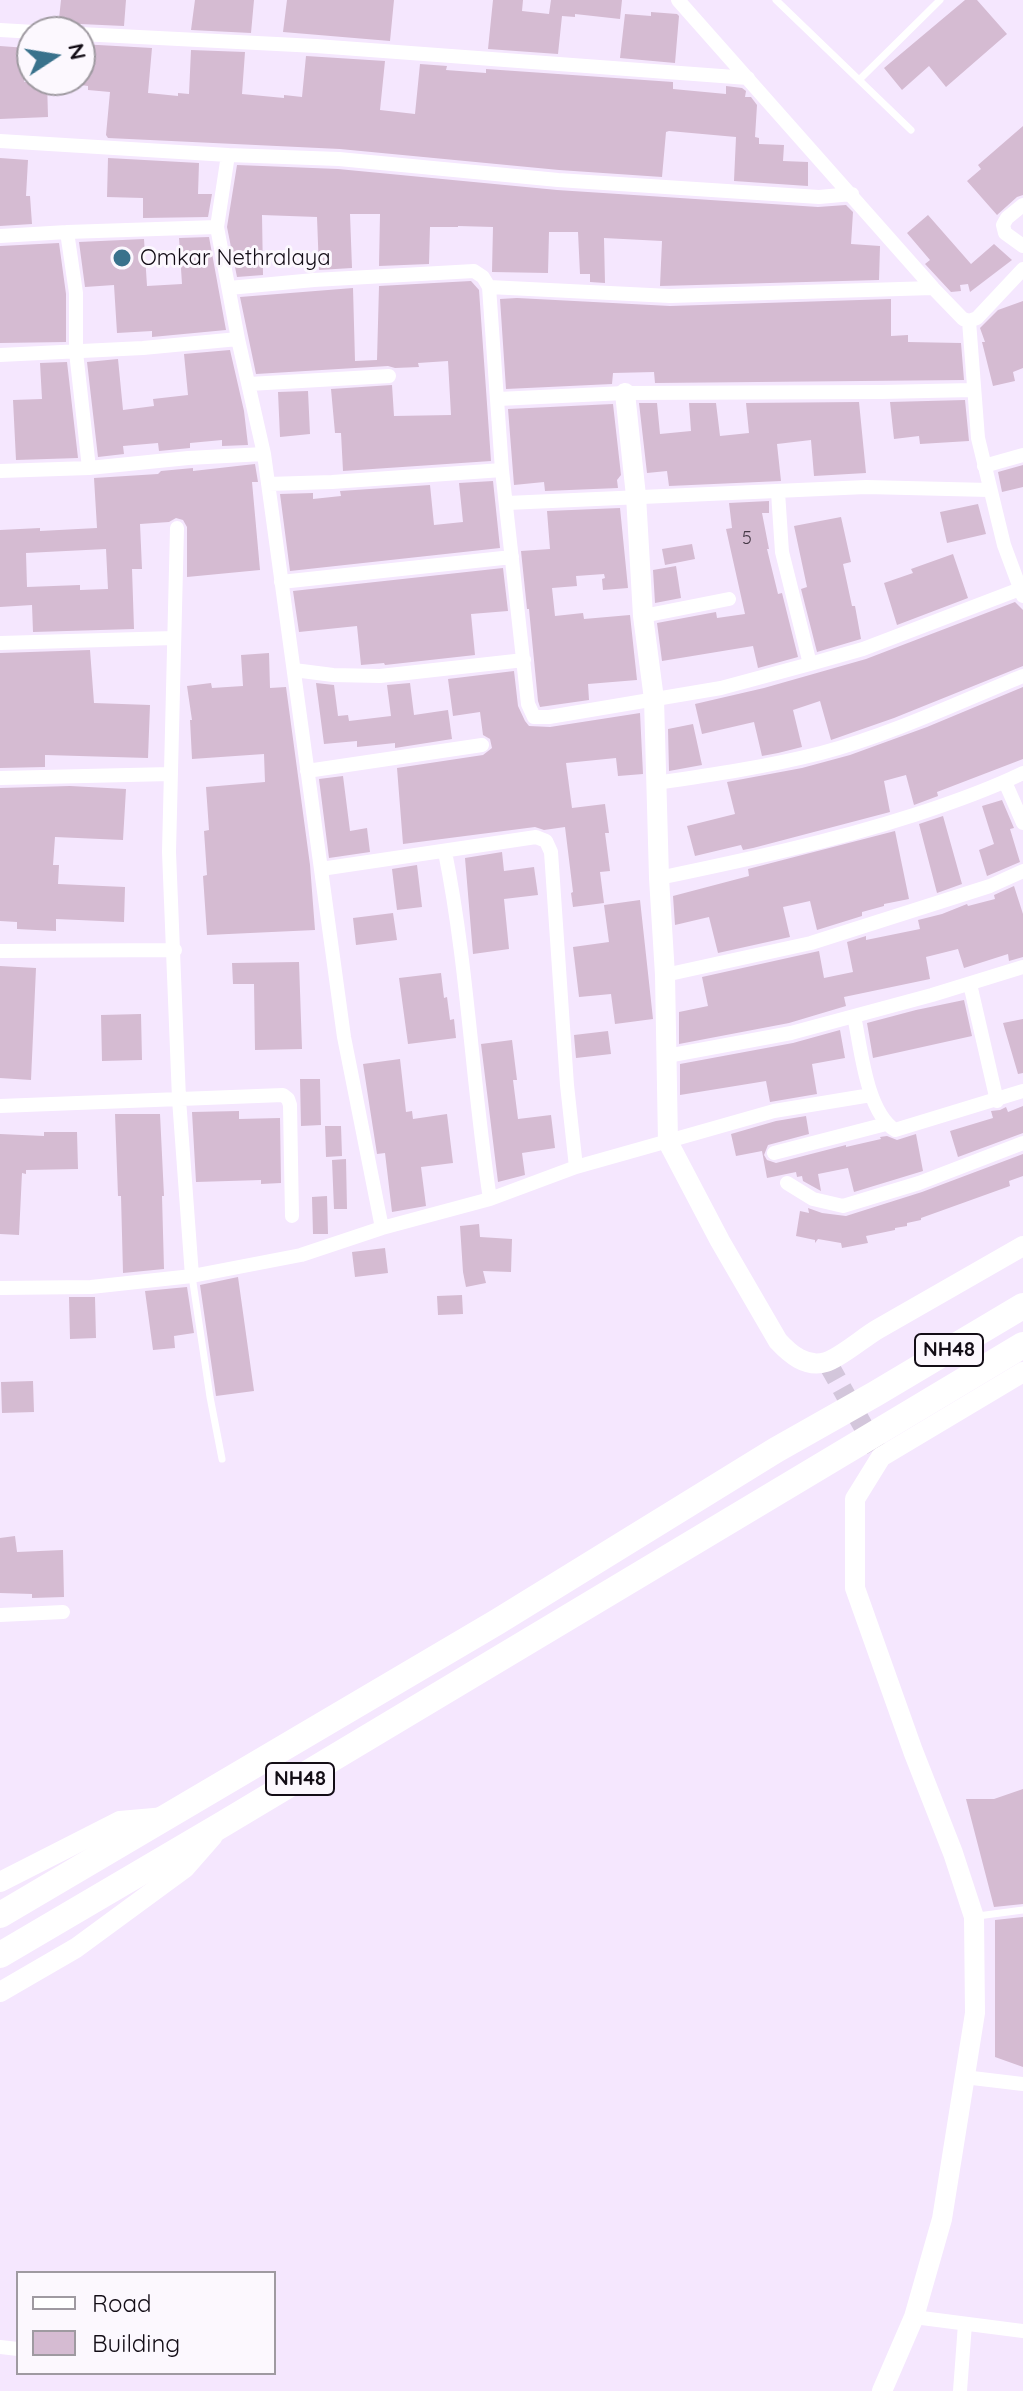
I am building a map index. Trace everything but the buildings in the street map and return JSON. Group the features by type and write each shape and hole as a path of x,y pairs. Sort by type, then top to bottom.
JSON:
{"highway":[{"name":"NH48","path":"0,1915 581,1570 776,1450 1023,1306"},
{"name":"NH48","path":"0,1955 1023,1345"}],"street":[{"path":"678,0 963,319 969,321 977,318 1023,269"},
{"path":"96,35 316,46 748,78"},
{"path":"0,141 339,159 558,180 819,197 852,194"},
{"path":"228,155 217,227 264,454 344,1037 382,1228"},
{"path":"1023,205 1003,225 1005,233 1023,246"},
{"path":"0,236 217,227"},
{"path":"67,232 76,293 76,352 89,468"},
{"path":"229,288 474,271 483,277 489,287 502,470 528,704 534,717 721,688 863,649 1022,593 1004,545 978,438 969,321"},
{"path":"489,287 670,296 933,288"},
{"path":"0,355 238,339"},
{"path":"249,384 389,376"},
{"path":"498,399 625,393 973,390"},
{"path":"625,393 636,496 643,616 654,699 668,1142 778,1341 800,1360 827,1362 1023,1246"},
{"path":"0,471 89,468 264,454"},
{"path":"984,466 1023,455"},
{"path":"268,484 502,470"},
{"path":"507,503 866,487 989,490"},
{"path":"778,492 782,552 810,664"},
{"path":"177,528 169,852 179,1099 192,1276"},
{"path":"281,582 512,557"},
{"path":"643,616 729,599"},
{"path":"0,643 174,638"},
{"path":"294,670 380,676 524,660"},
{"path":"656,783 759,767 824,752 1023,676"},
{"path":"307,771 482,745"},
{"path":"659,878 765,857 855,834 938,807 1023,773"},
{"path":"0,778 171,774"},
{"path":"1005,782 1023,823"},
{"path":"321,869 536,837 546,841 551,852 567,1085 576,1167"},
{"path":"445,852 455,910 479,1130 490,1199"},
{"path":"665,975 811,943 990,886 1023,871"},
{"path":"0,951 175,950"},
{"path":"667,1056 791,1033 1023,967"},
{"path":"970,984 997,1101"},
{"path":"854,1016 871,1095 886,1124 895,1130 1023,1091"},
{"path":"0,1106 283,1095 288,1099 292,1216"},
{"path":"0,1288 91,1287 192,1276 301,1255 382,1228 490,1199 576,1167 774,1111 871,1095"},
{"path":"774,1153 886,1124"},
{"path":"787,1183 813,1199 843,1206 919,1183 1023,1143"},
{"path":"882,2391 914,2317 942,2219 975,2013 974,1917 855,1588 855,1499 881,1457 1023,1372"},
{"path":"0,1615 63,1612"},
{"path":"0,1882 120,1821 168,1816"},
{"path":"0,1992 76,1948 185,1868 223,1824"},
{"path":"964,2077 1023,2084"},
{"path":"914,2317 1023,2331"},
{"path":"960,2391 965,2324"}],"lane":[{"path":"776,0 911,130"},
{"path":"859,80 940,0"},
{"path":"192,1276 222,1459"},
{"path":"974,1917 1023,1910"}],"tunnel":[{"path":"827,1362 876,1449"}],"place":[{"name":"Omkar Nethralaya","path":"122,258"}]}
